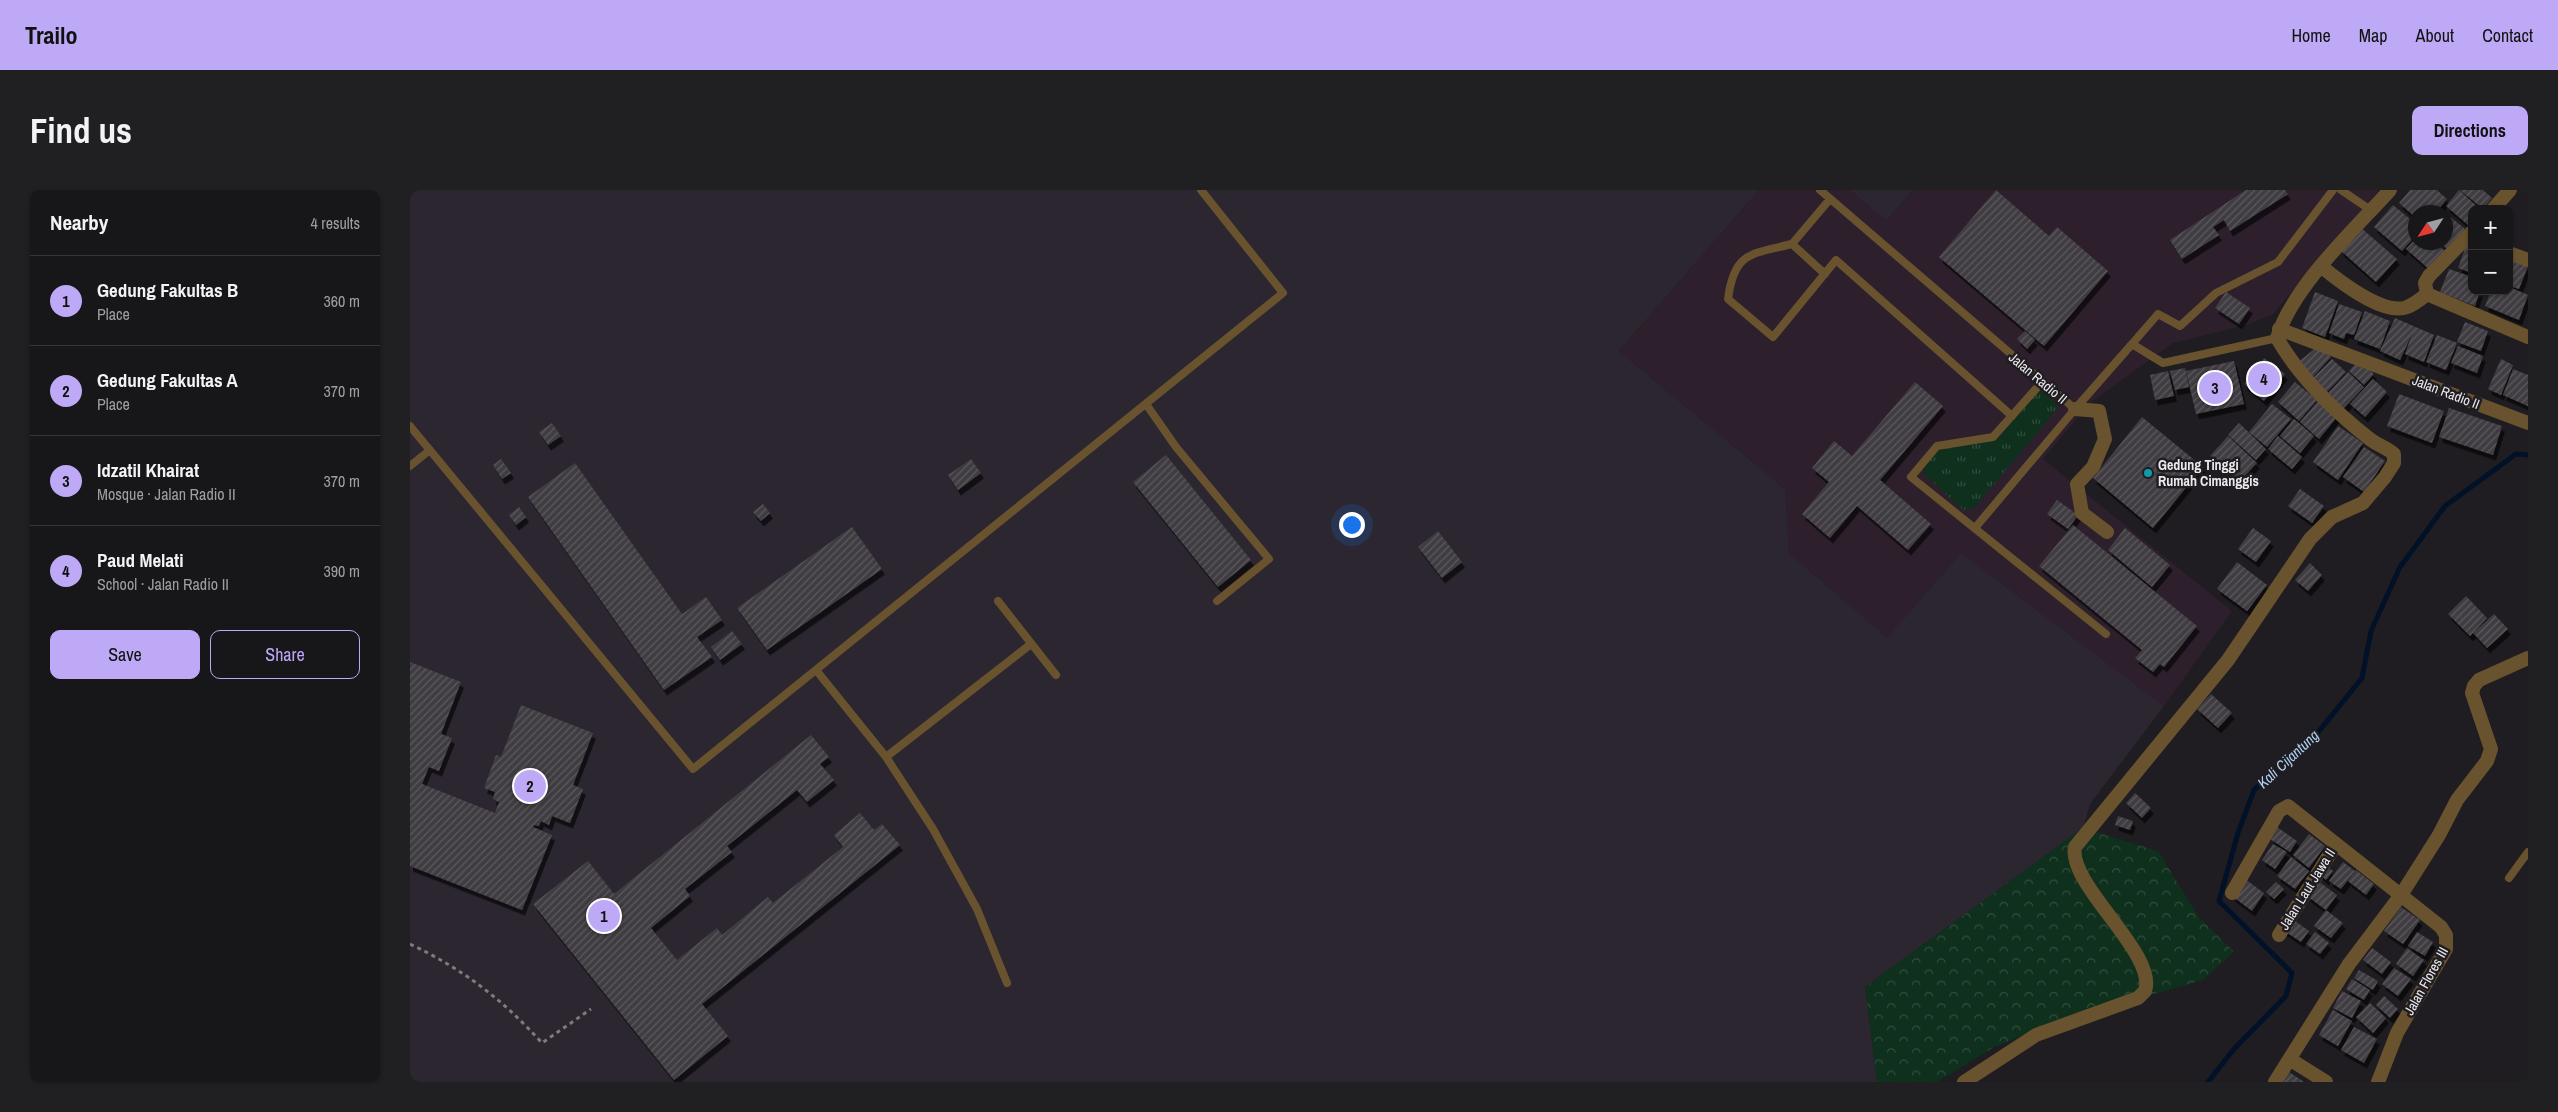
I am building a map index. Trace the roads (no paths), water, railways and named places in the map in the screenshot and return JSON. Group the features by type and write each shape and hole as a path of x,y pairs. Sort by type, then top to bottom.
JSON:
{"street":[{"path":"1964,1082 2036,1034 2138,998 2145,991 2146,980 2136,955 2079,869 2074,852 2077,842 2113,803 2228,660 2310,539 2332,517 2363,502 2394,463 2394,454 2372,441 2312,386 2298,370 2278,333 2305,286 2390,190"},
{"path":"2497,205 2510,190"},
{"path":"2427,294 2425,283 2429,276 2468,238"},
{"path":"2513,254 2528,260"},
{"path":"2322,267 2349,288 2388,307 2403,308 2427,294"},
{"path":"2427,294 2528,337"},
{"name":"Jalan Radio II","path":"2278,333 2528,423"},
{"path":"2075,409 2099,411 2105,439 2093,467 2077,484 2082,513 2108,532"},
{"path":"2275,1082 2291,1060 2349,964 2401,895 2439,835 2457,800 2487,761 2491,749 2472,693 2474,686 2479,680 2528,658"},
{"path":"2232,893 2279,811 2284,807 2293,808 2401,895"},
{"name":"Jalan Laut Jawa II","path":"2279,935 2336,844"},
{"name":"Jalan Flores III","path":"2378,1082 2397,1033 2446,949 2447,942 2441,927 2401,895"},
{"path":"2291,1060 2326,1082"}],"lane":[{"path":"410,426 693,769 1284,293 1201,190"},
{"name":"Jalan Radio II","path":"1820,190 2075,409 2158,314 2180,326 2216,293 2278,262 2333,190"},
{"path":"2340,190 2372,211"},
{"path":"1830,199 1792,244 1748,254 1730,277 1728,299 1773,336 1836,260 2012,416"},
{"path":"1792,244 1825,274"},
{"path":"2132,344 2163,363 2278,333"},
{"path":"2043,381 1993,437 1937,446 1911,478 2106,634"},
{"path":"1146,404 1176,447 1269,559 1217,601"},
{"path":"1975,528 2075,409"},
{"path":"410,466 430,450"},
{"path":"998,601 1056,675"},
{"path":"886,758 1031,644"},
{"path":"816,670 886,758 933,829 977,909 1007,983"},
{"path":"2509,878 2528,852"}],"waterway":[{"name":"Kali Cijantung","path":"2208,1082 2234,1049 2286,996 2292,973 2219,901 2238,833 2254,790 2311,741 2362,678 2371,631 2400,567 2445,506 2516,454 2528,455"}],"place":[{"name":"Paud Melati","path":"2264,379"},
{"name":"Idzatil Khairat","path":"2215,388"},
{"name":"Gedung Tinggi Rumah Cimanggis","path":"2148,473"},
{"name":"Gedung Fakultas A","path":"530,786"},
{"name":"Gedung Fakultas B","path":"604,916"}]}
